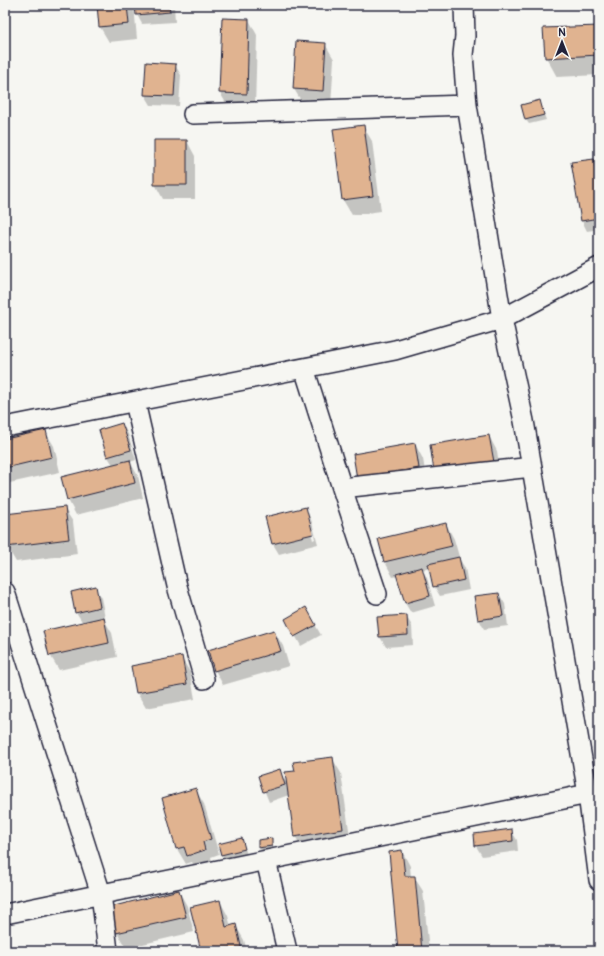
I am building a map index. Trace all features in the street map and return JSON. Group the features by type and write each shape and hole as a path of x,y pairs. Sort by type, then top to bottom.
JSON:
{"street":[{"path":"464,5 465,36 463,55 467,105 502,319 532,467 592,799 599,880"},
{"path":"193,114 467,105"},
{"path":"5,427 395,350 502,319 599,267"},
{"path":"304,368 377,594"},
{"path":"134,402 177,586 204,679"},
{"path":"342,488 532,467"},
{"path":"5,592 101,894 108,951"},
{"path":"5,914 266,860 592,799"},
{"path":"266,860 287,951"}],"building":[{"path":"97,5 127,5 129,24 99,27"},
{"path":"135,5 169,5 170,12 136,15"},
{"path":"222,18 249,19 247,94 219,93"},
{"path":"599,26 599,55 545,58 543,28"},
{"path":"296,41 326,43 323,91 293,89"},
{"path":"146,62 176,64 174,96 144,95"},
{"path":"540,100 544,115 525,120 521,105"},
{"path":"364,125 373,196 342,200 333,129"},
{"path":"154,140 187,140 187,185 154,185"},
{"path":"594,159 599,192 599,218 581,221 571,162"},
{"path":"122,423 131,450 107,457 99,430"},
{"path":"46,430 52,457 5,468 5,439"},
{"path":"489,435 494,462 434,471 430,445"},
{"path":"415,443 419,468 357,479 353,454"},
{"path":"130,460 135,483 67,500 61,477"},
{"path":"65,507 69,539 6,547 5,514"},
{"path":"306,507 313,534 272,544 265,517"},
{"path":"446,523 452,546 384,562 378,539"},
{"path":"459,557 464,580 433,587 428,564"},
{"path":"422,567 430,596 405,603 396,574"},
{"path":"96,586 100,607 75,613 71,592"},
{"path":"499,593 503,616 478,620 474,596"},
{"path":"306,607 316,625 294,637 285,619"},
{"path":"407,615 408,635 379,637 377,617"},
{"path":"104,617 109,643 49,656 43,631"},
{"path":"274,630 281,651 214,671 208,650"},
{"path":"182,656 187,684 136,693 131,666"},
{"path":"333,757 343,829 294,837 285,772 295,771 293,762"},
{"path":"280,769 285,785 263,792 258,776"},
{"path":"196,788 211,839 203,842 205,850 187,856 184,847 176,849 162,798"},
{"path":"512,829 513,841 475,846 474,834"},
{"path":"242,838 245,849 221,855 218,844"},
{"path":"272,838 272,846 258,848 258,840"},
{"path":"402,850 405,876 415,876 422,951 398,951 389,852"},
{"path":"179,890 186,917 116,933 110,907"},
{"path":"220,900 226,927 236,924 242,951 201,951 190,907"}]}
